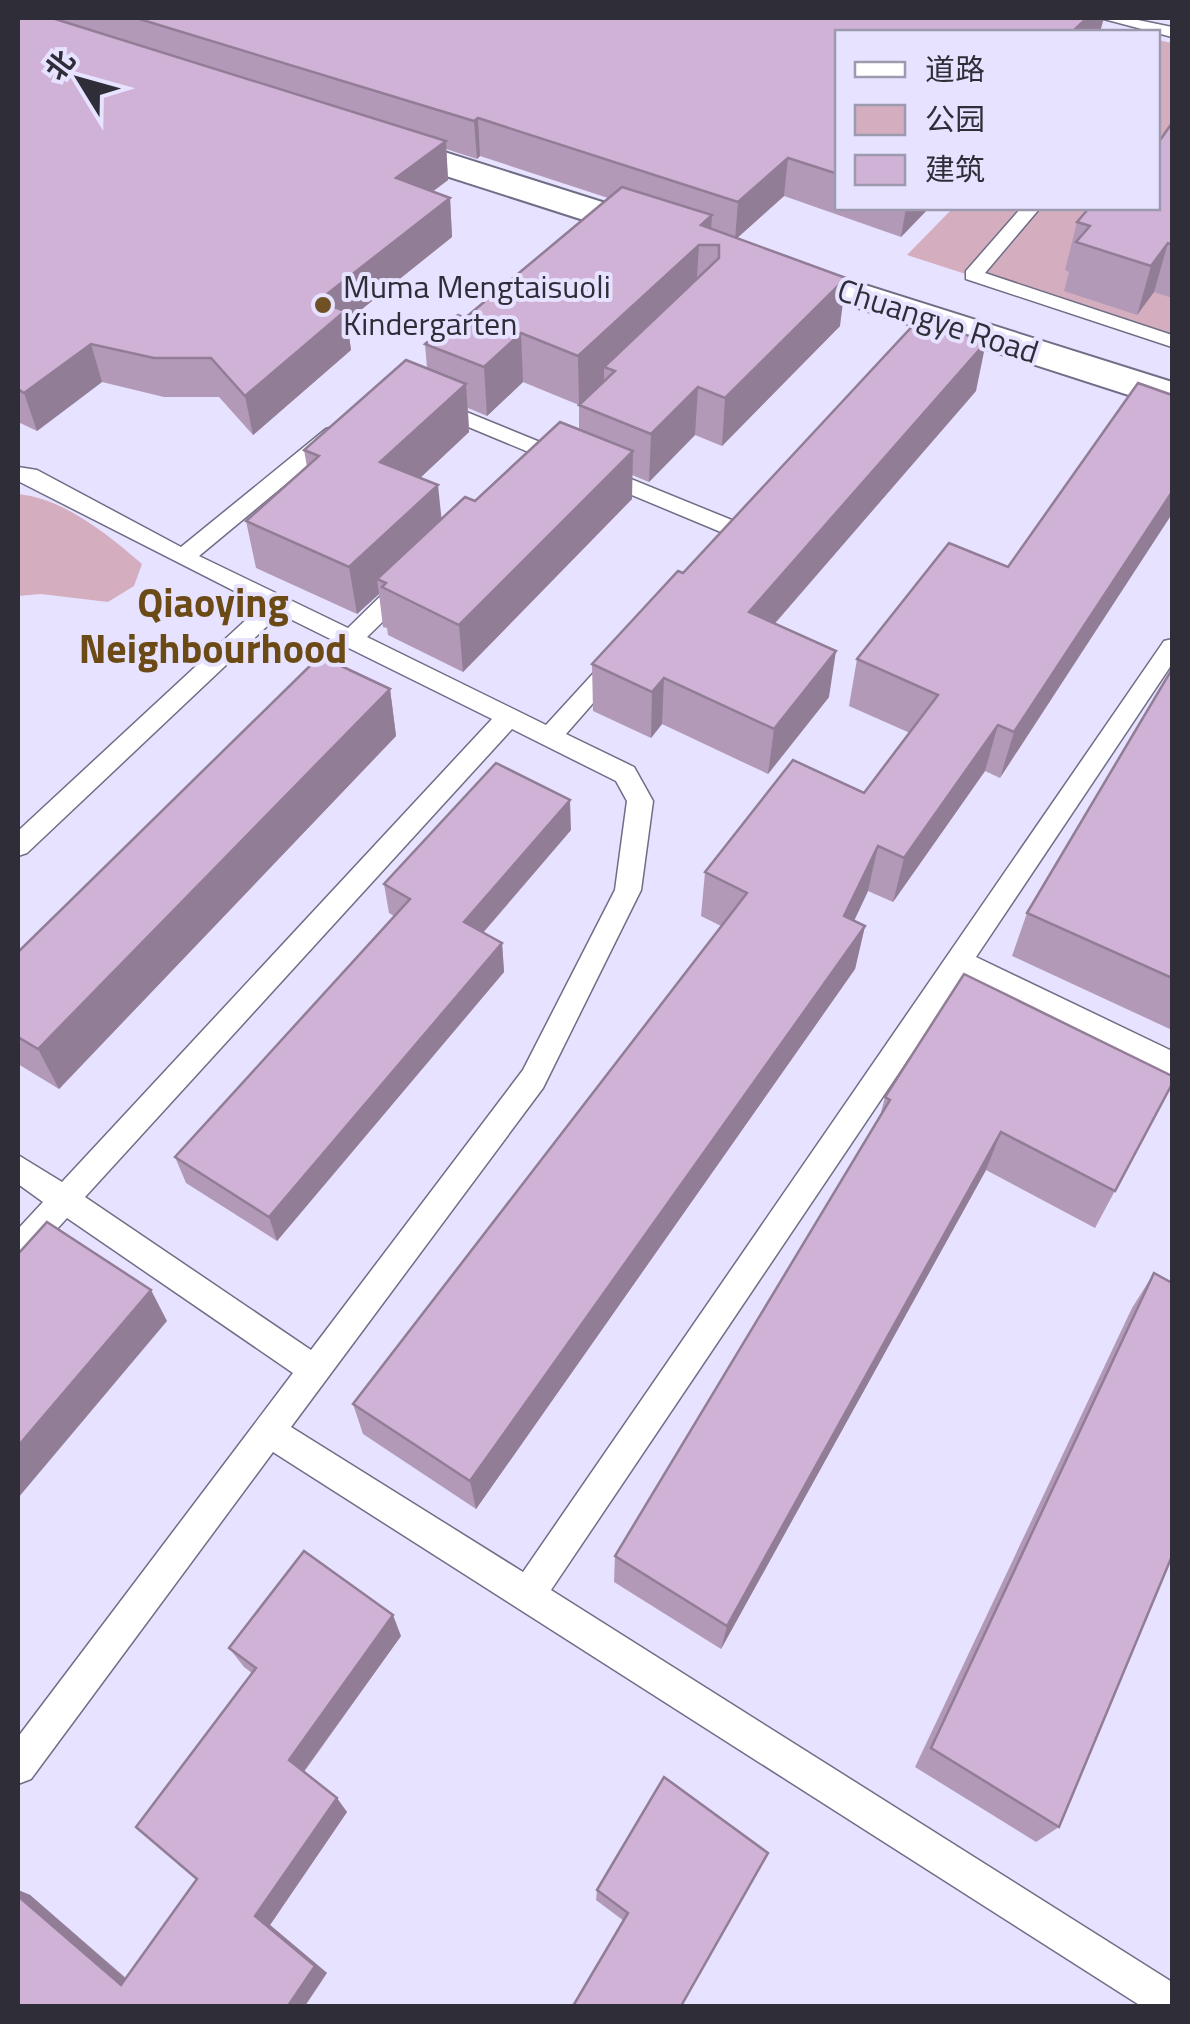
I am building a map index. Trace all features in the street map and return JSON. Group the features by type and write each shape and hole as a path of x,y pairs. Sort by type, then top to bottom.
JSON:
{"street":[{"path":"335,128 594,220 696,244"},
{"name":"Chuangye Road","path":"734,256 1172,396"}],"lane":[{"path":"1108,18 1172,32"},
{"path":"1029,210 973,275 1172,341"},
{"path":"408,394 736,530"},
{"path":"183,557 346,424"},
{"path":"18,474 29,475 183,557 625,774 640,801 628,890 533,1080 18,1766"},
{"path":"350,640 420,572"},
{"path":"18,846 277,604"},
{"path":"548,738 636,641"},
{"path":"528,1595 1172,647"},
{"path":"18,1250 507,719"},
{"path":"959,961 1172,1064"},
{"path":"18,1168 316,1370"},
{"path":"269,1431 1172,2004"}],"green space":[{"path":"1160,40 1172,43 1172,341 907,255 951,210 1160,210"},
{"path":"18,494 69,510 114,541 142,564 134,586 108,602 41,594 18,596"}],"building":[{"path":"18,18 52,18 446,141 396,178 450,198 318,301 345,311 245,396 211,358 154,358 91,344 24,393 18,389"},
{"path":"136,18 1087,18 1074,30 835,30 835,173 788,158 738,202 478,118 474,121"},
{"path":"1172,123 1172,245 1168,243 1151,266 1076,242 1090,226 1077,222 1087,210 1160,210 1160,140"},
{"path":"622,187 712,215 701,225 846,278 725,398 698,387 651,434 579,405 615,371 604,367 719,258 719,245 699,245 578,356 521,333 484,367 425,344 458,315 465,318"},
{"path":"920,318 986,342 749,612 836,651 774,729 664,678 652,692 592,664 678,571 683,573"},
{"path":"406,360 466,384 380,462 438,485 349,567 246,521 319,456 304,450"},
{"path":"1138,383 1172,395 1172,492 1014,732 998,725 904,858 878,846 844,916 865,926 470,1481 353,1404 747,893 705,872 793,760 864,793 938,695 857,659 949,543 1008,567"},
{"path":"560,422 633,451 459,625 382,587 386,583 377,579 465,497 475,501"},
{"path":"320,656 390,689 38,1049 18,1037 18,952"},
{"path":"1172,669 1172,978 1027,913"},
{"path":"496,763 570,800 464,922 502,943 269,1217 175,1157 410,899 384,884"},
{"path":"964,974 1172,1076 1172,1084 1115,1191 1001,1132 727,1626 615,1556 890,1100 885,1097"},
{"path":"47,1222 151,1290 18,1446 18,1254"},
{"path":"1154,1273 1172,1283 1172,1556 1059,1827 931,1748"},
{"path":"304,1551 393,1615 289,1760 337,1798 255,1916 315,1966 288,2006 18,2006 18,1896 121,1985 197,1879 136,1827 256,1668 229,1648"},
{"path":"664,1777 768,1853 681,2006 573,2006 628,1913 597,1890"}],"place":[{"name":"Muma Mengtaisuoli Kindergarten","path":"323,305"}],"district":[{"name":"Qiaoying Neighbourhood","path":"213,626"}]}
